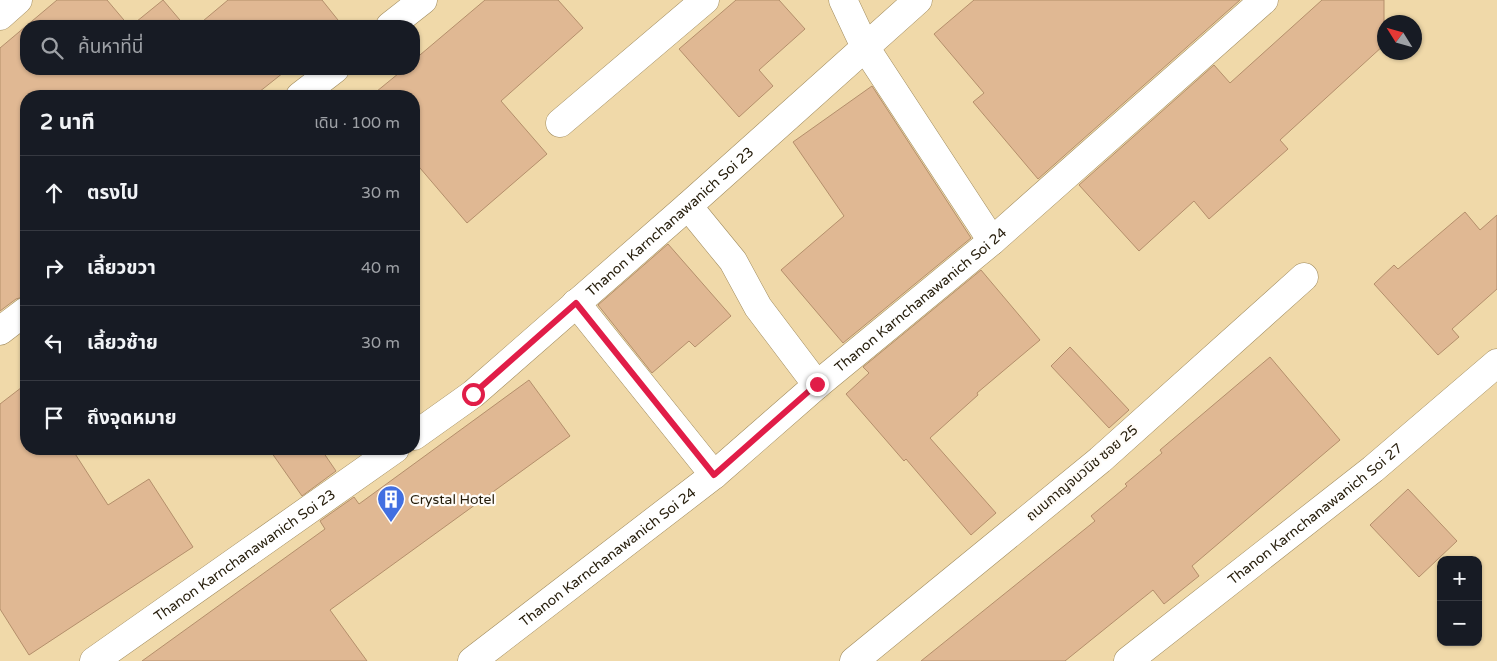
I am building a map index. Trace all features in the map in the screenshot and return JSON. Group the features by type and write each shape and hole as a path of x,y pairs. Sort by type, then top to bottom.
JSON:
{"street":[{"path":"0,16 18,0"},
{"path":"398,20 423,0"},
{"path":"560,123 705,0"},
{"path":"843,0 865,47 992,240"},
{"name":"Thanon Karnchanawanich Soi 23","path":"420,432 473,394 688,206 918,0"},
{"name":"Thanon Karnchanawanich Soi 24","path":"472,661 714,475 817,384 992,240 1264,0"},
{"path":"308,90 327,75"},
{"path":"688,206 733,261 758,307 817,384"},
{"name":"ถนนกาญจนวนิช ซอย 25","path":"854,661 1100,460 1304,277"},
{"path":"576,303 714,475"},
{"path":"0,331 20,316"},
{"name":"Thanon Karnchanawanich Soi 27","path":"1128,661 1373,468 1497,363"},
{"name":"Thanon Karnchanawanich Soi 23","path":"94,661 387,455"}],"building":[{"path":"57,0 107,0 124,20 33,20"},
{"path":"163,0 180,20 138,20"},
{"path":"228,0 322,0 338,20 204,20"},
{"path":"485,0 558,0 583,28 501,101 547,154 467,223 420,168 420,90 378,90 397,75 420,75 420,55"},
{"path":"736,0 779,0 805,29 759,70 773,86 739,117 679,49"},
{"path":"974,0 1240,0 1038,179 973,102 984,93 934,34"},
{"path":"1322,0 1384,0 1384,15 1377,15 1377,51 1280,140 1288,149 1209,219 1194,201 1139,251 1079,185 1214,65 1230,83"},
{"path":"20,31 20,75 280,75 262,90 20,90 20,298 0,311 0,48"},
{"path":"872,86 971,238 843,343 781,270 844,216 793,142"},
{"path":"1465,212 1480,230 1497,215 1497,289 1452,329 1459,337 1438,355 1374,284 1394,265 1398,269"},
{"path":"668,244 731,316 695,347 689,341 652,373 598,305"},
{"path":"981,270 1040,340 977,393 978,395 930,438 996,513 971,535 906,459 904,461 846,394 869,373 863,367"},
{"path":"1070,347 1129,410 1109,428 1051,366"},
{"path":"1270,357 1340,440 1192,566 1199,576 1164,604 1153,590 1065,661 921,661 1095,521 1091,516 1162,453 1160,450"},
{"name":"Crystal Hotel","path":"529,380 570,436 330,610 367,661 142,661 325,529 320,521 354,497 359,504"},
{"path":"20,389 20,455 76,455 108,505 149,479 193,547 29,655 0,609 0,404"},
{"path":"273,455 325,455 336,471 302,496"},
{"path":"1408,489 1457,541 1441,556 1437,556 1437,560 1419,577 1370,525"}],"place":[{"name":"Crystal Hotel","path":"391,523"}],"route":[{"path":"473,394 576,303 714,475 817,384"}]}
